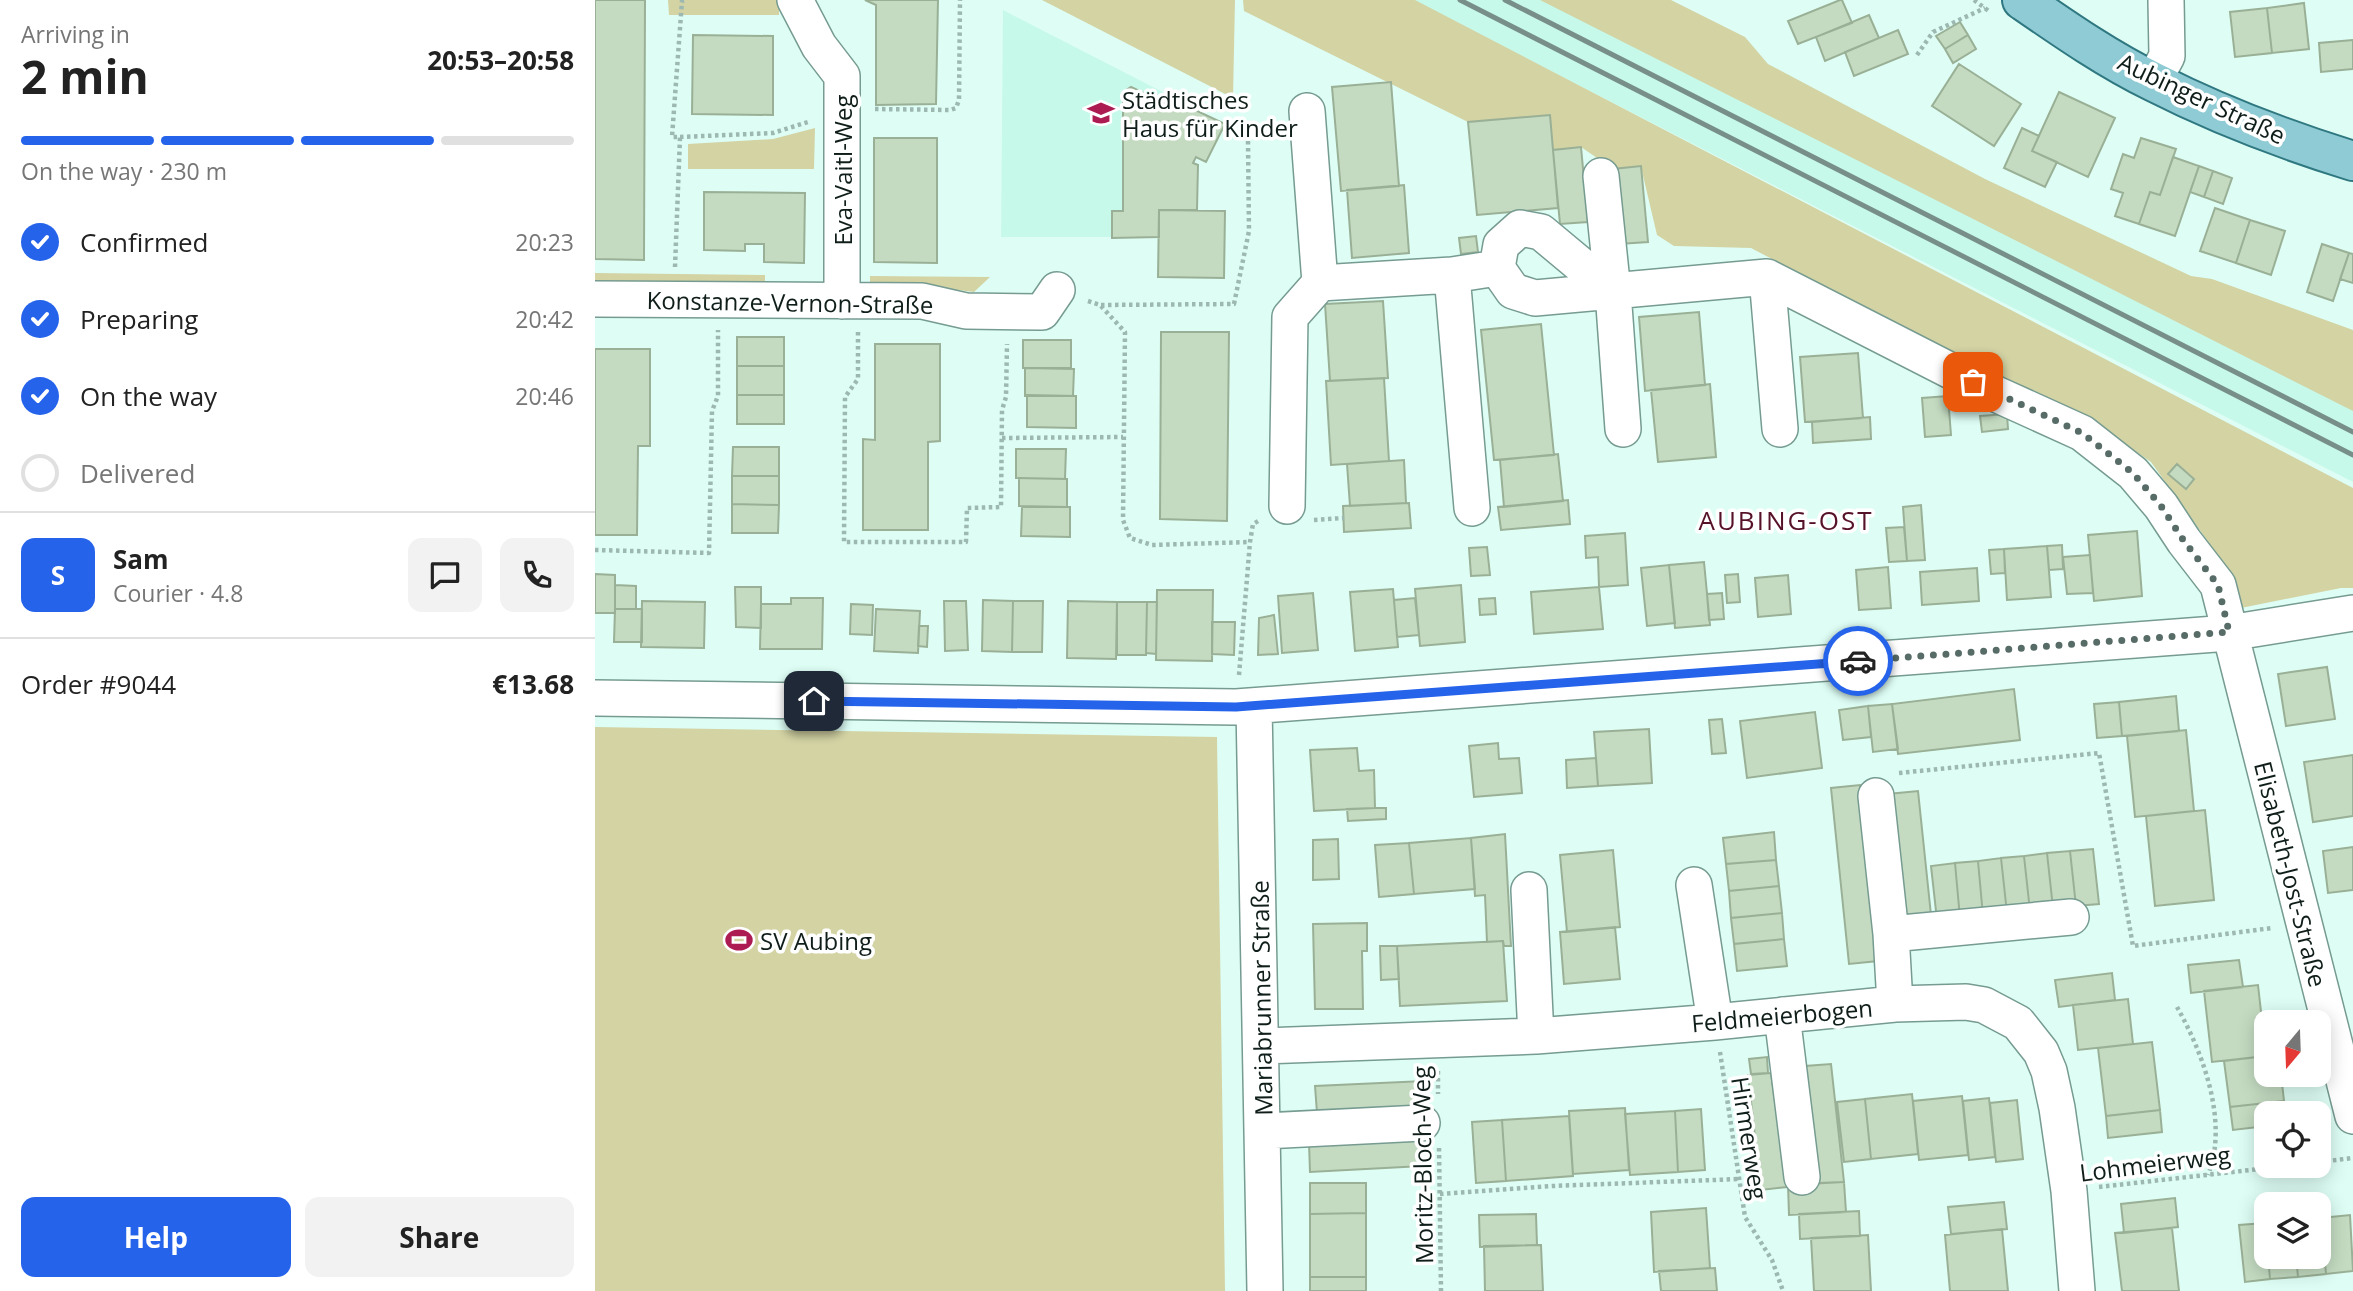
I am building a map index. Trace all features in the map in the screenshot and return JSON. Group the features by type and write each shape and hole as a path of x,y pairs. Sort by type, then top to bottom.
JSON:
{"main road":[{"name":"Aubinger Straße","path":"2022,0 2081,40 2153,82 2246,124 2353,161"}],"street":[{"name":"Eva-Vaitl-Weg","path":"795,0 819,46 842,76 850,316"},
{"path":"2153,82 2167,56 2166,0"},
{"path":"1307,111 1320,283"},
{"path":"1601,176 1623,429"},
{"path":"1613,292 1541,232 1520,228 1501,245 1497,268 1513,290 1535,298 1613,292 1767,277 1780,429"},
{"path":"1287,506 1290,317 1320,283 1452,275 1497,268"},
{"path":"1452,275 1472,508"},
{"name":"Elisabeth-Jost-Straße","path":"1767,277 1996,394 2082,433 2133,473 2161,506 2218,585 2353,1116"},
{"name":"Konstanze-Vernon-Straße","path":"595,299 850,316 922,301 966,311 1042,312 1057,290"},
{"path":"595,698 1245,706 2229,632 2353,613"},
{"name":"Mariabrunner Straße","path":"1245,706 1262,1046 1265,1291"},
{"path":"1876,796 1891,934 1895,1004"},
{"path":"1694,885 1715,1022"},
{"path":"1529,890 1536,1035"},
{"path":"1891,934 2071,917"},
{"name":"Feldmeierbogen","path":"1262,1046 1536,1035 1715,1022 1895,1004 1966,1002 1985,1005 2018,1024 2041,1052 2049,1072 2069,1191 2077,1291"},
{"path":"1782,1015 1802,1177"},
{"path":"1263,1131 1433,1125"}],"path":[{"path":"686,0 682,1 672,137 773,133 812,120 843,114 956,108 959,100 960,0"},
{"path":"1916,55 1933,32 1985,8"},
{"path":"675,268 680,137"},
{"path":"1057,290 1100,305 1234,304 1248,231 1248,141"},
{"path":"1100,305 1125,332 1123,520 1130,538 1152,545 1249,542"},
{"path":"850,316 858,379 845,397 844,542 966,542 967,508 1001,507 1002,410 1006,397 1008,312"},
{"path":"595,550 709,552 712,411 718,396 718,329"},
{"path":"1002,438 1123,437"},
{"path":"1245,706 1249,542 1253,524"},
{"path":"1876,796 1873,775 2099,753 2133,946 2304,923"},
{"path":"2177,1007 2191,1032 2212,1099 2214,1160 2208,1175"},
{"name":"Hirmerweg","path":"1715,1022 1745,1217 1772,1260 1783,1291"},
{"name":"Moritz-Bloch-Weg","path":"1437,1039 1433,1125 1440,1194 1441,1291"},
{"path":"2331,1160 2353,1157"},
{"name":"Lohmeierweg","path":"2069,1191 2254,1170"},
{"path":"1440,1194 1552,1186 1740,1179"}],"shaded area":[{"path":"668,0 779,0 779,15 669,15"},
{"path":"1042,0 1235,0 1233,98"},
{"path":"1243,0 1415,0 2353,488 2353,588 2341,588 2241,608 2214,550 2151,462 2100,427 1751,248 1674,246 1657,235 1641,167 1613,169 1581,147 1553,150 1550,115 1468,122 1244,11"},
{"path":"1412,0 1572,0 2353,397 2353,482"},
{"path":"1540,0 1671,0 1745,37 1768,64 1985,179 2191,276 2212,279 2353,330 2353,411"},
{"name":"Städtisches Haus für Kinder","path":"1003,10 1225,124 1206,162 1196,158 1193,163 1198,165 1197,210 1159,210 1159,237 1001,237"},
{"path":"815,128 814,169 688,169 688,144 773,139"},
{"path":"595,273 765,275 765,288 595,286"},
{"path":"870,276 990,277 974,292 870,289"},
{"path":"595,727 1217,737 1225,1291 595,1291"}],"building":[{"path":"595,0 645,0 644,260 595,259"},
{"path":"865,0 938,0 936,104 876,105 876,5"},
{"path":"1840,0 1852,23 1798,44 1788,21"},
{"path":"2304,3 2309,49 2272,53 2267,8"},
{"path":"2267,8 2272,53 2235,57 2230,12"},
{"path":"1869,15 1879,38 1825,61 1816,37"},
{"path":"1960,22 1968,35 1945,49 1936,36"},
{"path":"1898,30 1908,54 1854,76 1845,52"},
{"path":"693,35 773,36 773,115 692,114"},
{"path":"1968,35 1976,49 1953,63 1945,49"},
{"path":"2353,40 2353,69 2321,72 2319,43"},
{"path":"1959,64 2021,104 1994,146 1932,106"},
{"path":"1391,82 1399,186 1341,191 1332,87"},
{"path":"1131,87 1173,107 1176,101 1225,124 1206,162 1196,157 1193,163 1198,165 1197,210 1159,210 1159,237 1112,238 1112,211 1123,211 1123,92"},
{"path":"2059,92 2115,118 2088,177 2032,151"},
{"path":"1550,115 1558,208 1477,215 1468,122"},
{"path":"2022,128 2039,136 2032,151 2057,162 2045,187 2004,168"},
{"path":"874,138 937,138 937,263 874,262"},
{"path":"2141,138 2176,149 2160,195 2150,192 2139,224 2115,216 2123,193 2111,189 2123,154 2134,158"},
{"path":"1581,147 1588,222 1560,224 1553,150"},
{"path":"2173,157 2199,166 2175,236 2139,224 2150,192 2160,195"},
{"path":"1641,166 1648,242 1619,244 1613,169"},
{"path":"2199,166 2213,171 2204,197 2190,192"},
{"path":"2213,171 2232,178 2223,204 2204,197"},
{"path":"1404,185 1409,253 1352,258 1347,190"},
{"path":"704,192 805,193 804,263 764,262 764,244 745,244 745,251 704,250"},
{"path":"2215,208 2250,220 2236,263 2200,251"},
{"path":"1159,210 1225,211 1224,278 1158,277"},
{"path":"2250,220 2285,231 2271,275 2236,263"},
{"path":"1476,236 1478,252 1461,254 1459,238"},
{"path":"2322,244 2349,253 2333,301 2307,292"},
{"path":"2349,253 2353,254 2353,283 2340,279"},
{"path":"1383,301 1388,378 1330,381 1325,304"},
{"path":"1699,312 1705,385 1645,391 1639,317"},
{"path":"1541,324 1554,455 1494,460 1481,330"},
{"path":"1161,332 1229,332 1227,521 1160,519"},
{"path":"737,337 784,337 784,366 737,366"},
{"path":"1023,340 1071,340 1071,368 1023,368"},
{"path":"875,344 940,344 940,441 928,442 928,530 863,530 863,439 875,440"},
{"path":"595,349 650,349 650,446 638,446 637,535 595,535"},
{"path":"1858,353 1863,418 1805,422 1800,357"},
{"path":"737,366 784,366 784,395 737,395"},
{"path":"1025,368 1074,369 1073,396 1025,396"},
{"path":"1384,378 1389,461 1331,465 1326,381"},
{"path":"1710,384 1716,457 1658,462 1651,390"},
{"path":"737,395 784,395 784,424 737,424"},
{"path":"1027,395 1076,396 1076,428 1027,427"},
{"path":"1948,396 1951,435 1925,437 1922,398"},
{"path":"2007,414 2008,429 1982,432 1980,416"},
{"path":"1870,417 1871,439 1813,443 1812,422"},
{"path":"733,447 779,447 779,476 732,476"},
{"path":"1016,449 1066,449 1065,479 1016,478"},
{"path":"1558,454 1563,501 1504,507 1500,460"},
{"path":"1404,460 1406,503 1350,506 1347,464"},
{"path":"2177,464 2194,479 2186,489 2168,474"},
{"path":"732,476 779,476 779,505 732,504"},
{"path":"1019,478 1067,479 1067,507 1019,506"},
{"path":"1568,500 1570,524 1501,530 1498,507"},
{"path":"1409,503 1411,528 1344,532 1343,506"},
{"path":"732,504 779,505 778,533 732,533"},
{"path":"1921,505 1925,560 1907,561 1903,507"},
{"path":"1022,507 1070,507 1070,537 1021,536"},
{"path":"1904,527 1907,561 1889,562 1886,528"},
{"path":"2137,531 2142,596 2094,601 2088,535"},
{"path":"1625,533 1628,585 1599,587 1598,557 1586,558 1585,536"},
{"path":"2062,545 2063,569 2049,570 2047,546"},
{"path":"2047,546 2051,597 2007,600 2004,549"},
{"path":"1487,547 1490,575 1471,576 1469,548"},
{"path":"2004,549 2005,573 1991,574 1989,550"},
{"path":"2090,555 2093,593 2067,594 2063,557"},
{"path":"1704,562 1710,625 1675,628 1669,565"},
{"path":"1669,565 1675,623 1647,626 1641,568"},
{"path":"1888,567 1891,608 1859,610 1856,570"},
{"path":"1977,568 1979,601 1922,605 1920,572"},
{"path":"595,574 615,575 615,613 595,613"},
{"path":"1738,574 1740,602 1727,603 1725,575"},
{"path":"1788,575 1791,614 1758,617 1755,578"},
{"path":"615,585 636,586 636,609 615,609"},
{"path":"1461,585 1465,642 1420,646 1415,589"},
{"path":"735,587 761,587 761,628 736,627"},
{"path":"1599,587 1603,629 1534,634 1531,592"},
{"path":"1393,589 1398,647 1355,651 1350,592"},
{"path":"1157,590 1213,590 1212,661 1156,660"},
{"path":"1313,593 1318,650 1282,653 1278,596"},
{"path":"1722,593 1724,619 1709,620 1707,594"},
{"path":"791,598 823,598 822,649 760,649 761,604 791,604"},
{"path":"1415,598 1419,635 1397,637 1394,600"},
{"path":"1495,598 1496,614 1480,615 1479,599"},
{"path":"983,600 1013,601 1012,652 982,651"},
{"path":"642,601 705,602 704,648 641,647"},
{"path":"944,601 966,601 968,650 945,651"},
{"path":"1013,601 1043,601 1042,652 1012,652"},
{"path":"1068,601 1117,602 1116,659 1067,658"},
{"path":"1117,602 1147,602 1146,655 1117,655"},
{"path":"1147,602 1157,602 1156,654 1146,653"},
{"path":"851,604 873,605 872,635 850,634"},
{"path":"615,609 642,609 642,642 614,642"},
{"path":"876,609 920,611 918,653 874,651"},
{"path":"1274,615 1278,654 1258,655 1259,618"},
{"path":"1212,622 1235,622 1234,655 1212,654"},
{"path":"919,626 928,626 927,647 918,646"},
{"path":"2327,667 2335,719 2286,726 2278,674"},
{"path":"2014,689 2020,740 1898,754 1892,704"},
{"path":"2176,696 2179,731 2122,736 2119,702"},
{"path":"2119,702 2122,736 2097,738 2094,704"},
{"path":"1892,704 1898,749 1873,752 1868,706"},
{"path":"1868,706 1871,737 1843,740 1839,710"},
{"path":"1815,712 1822,768 1747,778 1740,721"},
{"path":"1722,719 1726,753 1712,754 1709,720"},
{"path":"1649,729 1652,783 1598,786 1594,732"},
{"path":"2186,730 2194,811 2135,817 2127,736"},
{"path":"1498,743 1499,759 1519,758 1522,793 1474,797 1469,746"},
{"path":"1357,748 1359,771 1374,770 1375,808 1314,811 1310,750"},
{"path":"2353,755 2353,816 2313,822 2304,762"},
{"path":"1596,758 1598,786 1567,788 1566,760"},
{"path":"1860,785 1878,961 1849,964 1831,788"},
{"path":"1918,791 1931,915 1901,919 1888,794"},
{"path":"1386,808 1386,819 1348,821 1347,809"},
{"path":"2205,810 2214,900 2155,906 2146,816"},
{"path":"1774,832 1776,860 1726,864 1723,838"},
{"path":"1505,834 1511,946 1504,946 1503,941 1487,942 1485,895 1475,896 1471,838"},
{"path":"1471,838 1475,889 1414,894 1409,843"},
{"path":"1338,839 1339,879 1313,880 1313,840"},
{"path":"1409,843 1414,894 1379,897 1375,845"},
{"path":"2353,847 2353,890 2328,893 2323,851"},
{"path":"2093,849 2099,904 2076,906 2070,851"},
{"path":"1613,850 1620,927 1567,932 1560,855"},
{"path":"2070,851 2076,906 2053,908 2047,853"},
{"path":"2047,853 2053,908 2030,911 2024,856"},
{"path":"2024,856 2030,911 2007,913 2001,858"},
{"path":"2001,858 2007,913 1983,916 1978,861"},
{"path":"1776,860 1779,886 1729,891 1726,864"},
{"path":"1978,861 1983,916 1960,918 1955,863"},
{"path":"1955,863 1960,918 1937,920 1931,866"},
{"path":"1779,886 1782,913 1731,918 1729,891"},
{"path":"1782,913 1784,939 1734,944 1731,918"},
{"path":"1367,923 1367,951 1362,951 1363,1009 1315,1009 1313,924"},
{"path":"1615,927 1620,979 1564,984 1560,932"},
{"path":"1784,939 1787,966 1737,971 1734,944"},
{"path":"1503,941 1507,1001 1400,1006 1397,946"},
{"path":"1380,946 1397,946 1399,979 1381,980"},
{"path":"2239,960 2243,987 2191,993 2188,965"},
{"path":"2112,973 2115,1000 2059,1007 2055,980"},
{"path":"2258,985 2261,1010 2254,1010 2254,1057 2212,1062 2204,991"},
{"path":"2128,999 2133,1044 2078,1050 2073,1005"},
{"path":"2152,1042 2160,1110 2106,1116 2098,1048"},
{"path":"1767,1057 1768,1073 1751,1074 1749,1059"},
{"path":"2254,1057 2254,1087 2282,1087 2284,1101 2254,1101 2254,1104 2230,1107 2224,1061"},
{"path":"1831,1064 1844,1182 1818,1183 1805,1066"},
{"path":"1771,1073 1787,1187 1761,1190 1748,1075"},
{"path":"1424,1081 1426,1106 1317,1113 1315,1086"},
{"path":"1912,1094 1918,1154 1871,1159 1865,1099"},
{"path":"1962,1096 1968,1155 1919,1160 1913,1101"},
{"path":"1989,1098 1995,1157 1969,1160 1963,1101"},
{"path":"1865,1099 1871,1159 1844,1162 1837,1102"},
{"path":"2017,1100 2023,1159 1996,1162 1990,1103"},
{"path":"2254,1104 2254,1127 2233,1130 2230,1107"},
{"path":"1625,1108 1629,1170 1573,1174 1569,1111"},
{"path":"1701,1109 1705,1170 1678,1172 1675,1111"},
{"path":"2160,1110 2162,1132 2108,1138 2106,1116"},
{"path":"1675,1111 1678,1172 1630,1175 1625,1114"},
{"path":"1569,1116 1573,1176 1506,1181 1502,1120"},
{"path":"1502,1120 1506,1181 1476,1183 1472,1122"},
{"path":"1420,1137 1422,1166 1310,1172 1309,1143"},
{"path":"1844,1182 1846,1212 1789,1215 1788,1185"},
{"path":"1310,1183 1366,1183 1366,1213 1310,1214"},
{"path":"2175,1198 2178,1227 2124,1233 2121,1204"},
{"path":"2004,1202 2007,1229 1951,1234 1948,1207"},
{"path":"1706,1208 1710,1268 1654,1272 1651,1212"},
{"path":"1859,1211 1860,1236 1800,1239 1799,1214"},
{"path":"1366,1213 1366,1277 1310,1277 1310,1214"},
{"path":"1536,1214 1537,1245 1480,1247 1479,1215"},
{"path":"2350,1215 2353,1271 2326,1274 2326,1269 2331,1269 2331,1217"},
{"path":"2254,1224 2254,1269 2269,1269 2270,1279 2245,1282 2239,1225"},
{"path":"2172,1228 2179,1291 2122,1291 2115,1233"},
{"path":"2002,1229 2008,1291 1950,1291 1945,1235"},
{"path":"1868,1235 1871,1291 1814,1291 1811,1238"},
{"path":"1541,1245 1543,1291 1485,1291 1484,1246"},
{"path":"1715,1268 1717,1291 1661,1291 1659,1271"},
{"path":"2269,1269 2297,1269 2298,1277 2270,1279"},
{"path":"2297,1269 2326,1269 2326,1274 2298,1277"},
{"path":"1310,1277 1366,1277 1366,1291 1310,1291"}],"railway":[{"path":"1460,0 2353,455"},
{"path":"1505,0 2353,432"}],"way so far":[{"path":"1858,661 2229,632 2218,585 2161,506 2133,473 2082,433 1973,382"}],"place":[{"name":"Städtisches Haus für Kinder","path":"1101,113"},
{"name":"SV Aubing","path":"739,940"}],"district":[{"name":"AUBING-OST","path":"1786,520"}],"route":[{"path":"814,701 1236,707 1858,661"}]}
